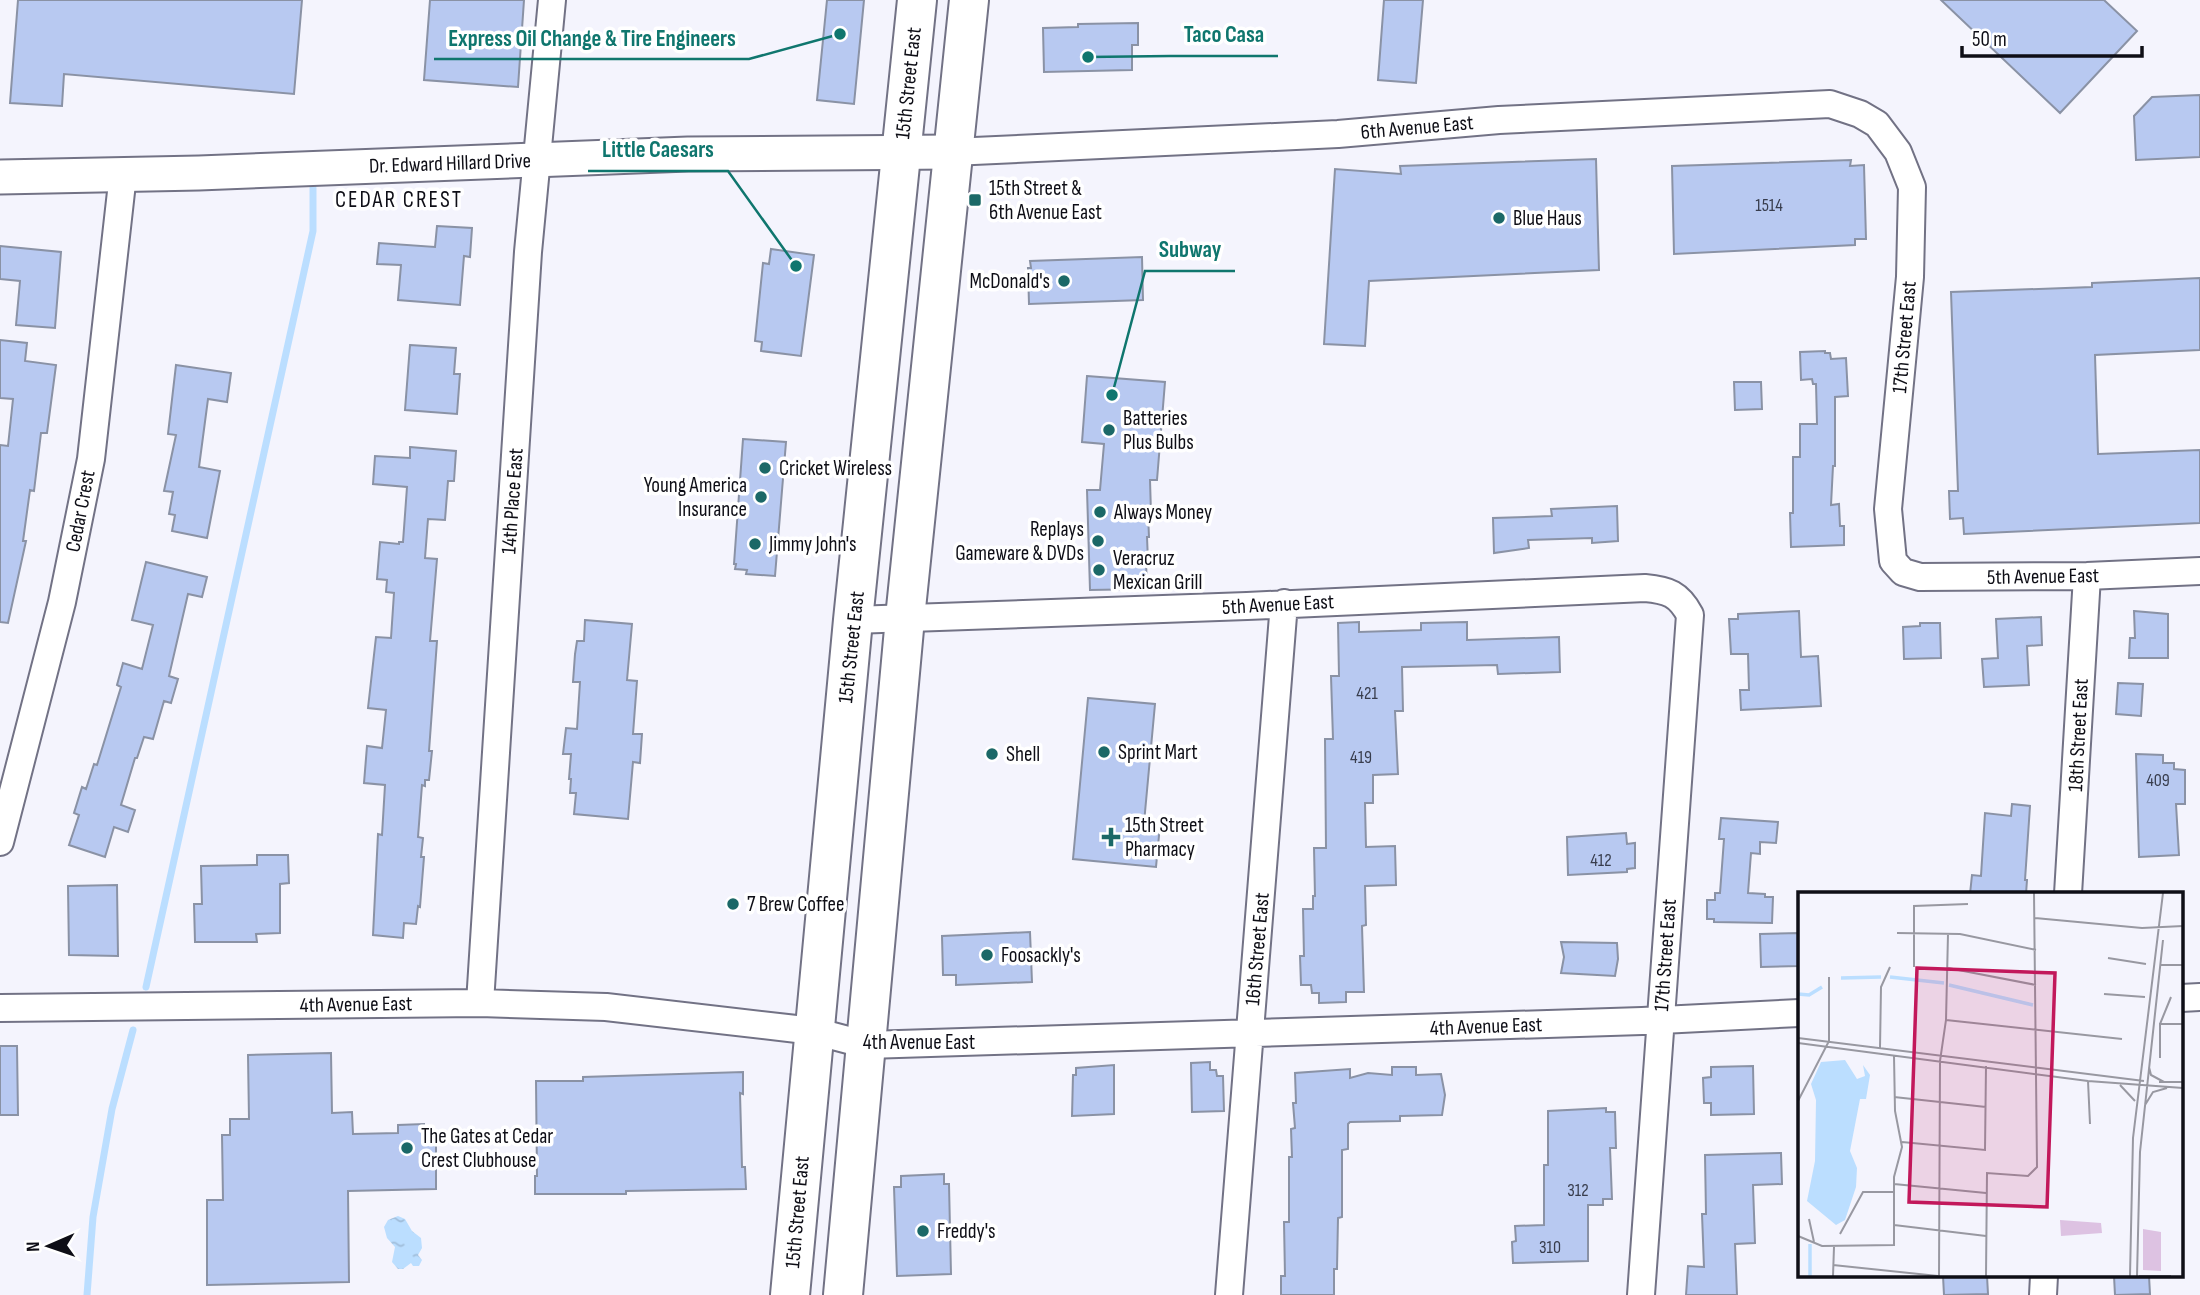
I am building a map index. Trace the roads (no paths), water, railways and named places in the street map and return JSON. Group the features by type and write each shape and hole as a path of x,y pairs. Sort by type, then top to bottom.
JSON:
{"main road":[{"name":"15th Street East","path":"790,1295 853,620 916,0"},
{"path":"843,1295 905,618 969,0"}],"street":[{"name":"14th Place East","path":"480,1003 528,252 552,0"},
{"name":"6th Avenue East","path":"952,152 1338,134 1499,120 1830,104 1860,114 1877,124"},
{"name":"17th Street East","path":"1877,124 1898,152 1912,187 1910,277 1888,509 1893,561"},
{"name":"Dr. Edward Hillard Drive","path":"0,177 199,173 688,154 952,152"},
{"name":"Cedar Crest","path":"0,842 62,602 91,459 123,174"},
{"name":"5th Avenue East","path":"1893,561 1903,572 1920,578 2087,576 2200,571"},
{"name":"18th Street East","path":"2068,892 2087,576"},
{"name":"5th Avenue East","path":"853,620 1235,607 1645,588 1667,590 1682,600 1690,614"},
{"name":"16th Street East","path":"1229,1295 1284,603"},
{"name":"17th Street East","path":"1641,1295 1690,614"},
{"path":"2182,998 2200,997"},
{"name":"4th Avenue East","path":"0,1008 480,1003 606,1007 814,1031 867,1045 1660,1020 1798,1013"}],"water":[{"path":"398,1216 405,1219 412,1231 421,1238 422,1248 418,1255 422,1260 419,1266 413,1266 411,1263 398,1269 392,1262 395,1247 387,1238 384,1227 388,1220"}],"waterway":[{"path":"146,987 313,231 313,188"},
{"path":"87,1295 93,1217 112,1109 133,1030"}],"place":[{"name":"Express Oil Change & Tire Engineers","path":"840,34"},
{"name":"Taco Casa","path":"1088,57"},
{"name":"15th Street & 6th Avenue East","path":"975,200"},
{"name":"Blue Haus","path":"1499,218"},
{"name":"Little Caesars","path":"796,266"},
{"name":"McDonald's","path":"1064,281"},
{"name":"Subway","path":"1112,395"},
{"name":"Batteries Plus Bulbs","path":"1109,430"},
{"name":"Cricket Wireless","path":"765,468"},
{"name":"Young America Insurance","path":"761,497"},
{"name":"Always Money","path":"1100,512"},
{"name":"Replays Gameware & DVDs","path":"1098,541"},
{"name":"Jimmy John's","path":"755,544"},
{"name":"Veracruz Mexican Grill","path":"1099,570"},
{"name":"Sprint Mart","path":"1104,752"},
{"name":"Shell","path":"992,754"},
{"name":"15th Street Pharmacy","path":"1111,837"},
{"name":"7 Brew Coffee","path":"733,904"},
{"name":"Foosackly's","path":"987,955"},
{"name":"The Gates at Cedar Crest Clubhouse","path":"407,1148"},
{"name":"Freddy's","path":"923,1231"}],"district":[{"name":"CEDAR CREST","path":"399,199"}]}
